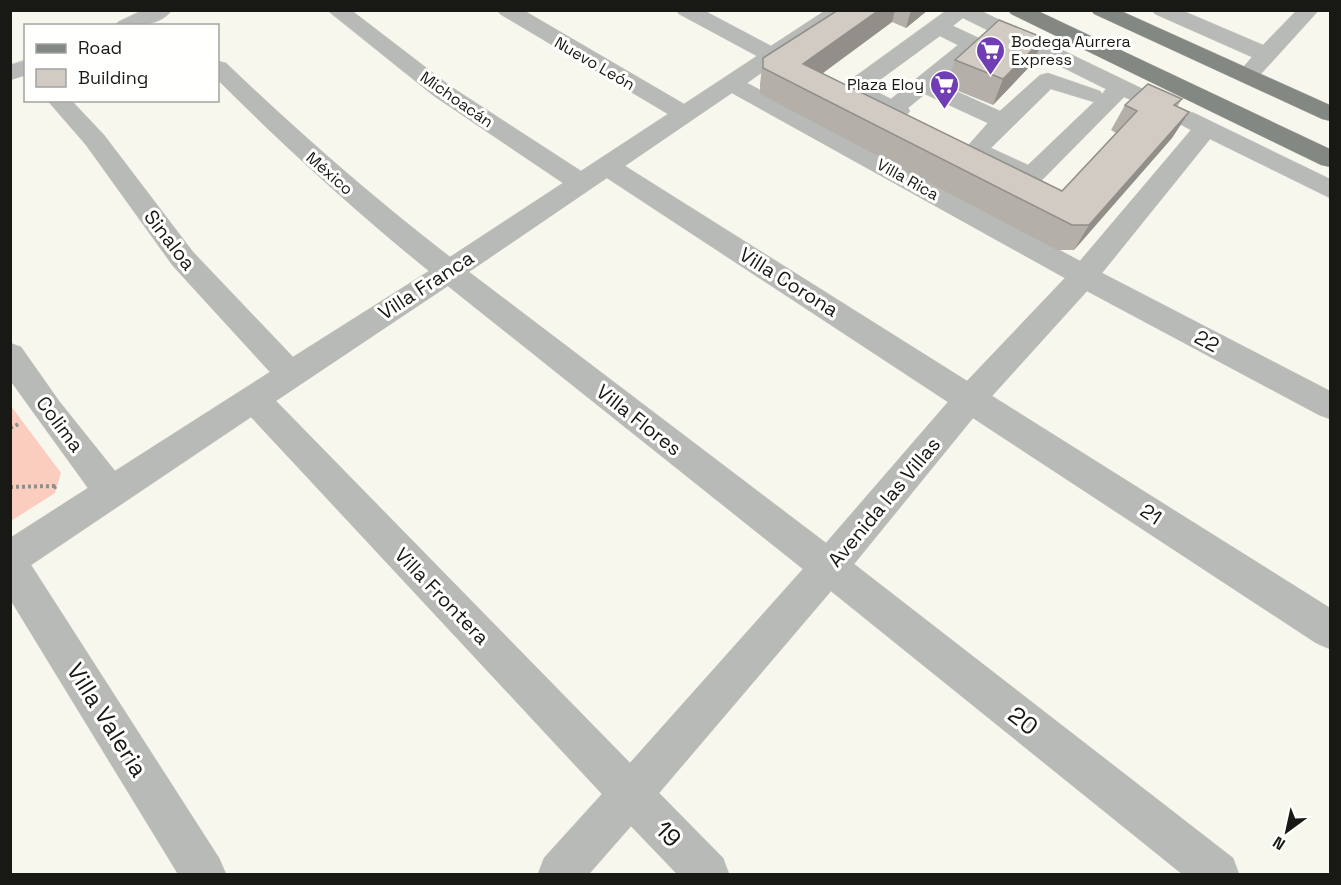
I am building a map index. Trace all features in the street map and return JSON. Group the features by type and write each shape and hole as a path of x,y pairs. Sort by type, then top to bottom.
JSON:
{"main road":[{"path":"1018,10 1330,159"},
{"path":"1101,10 1330,114"}],"street":[{"name":"Michoacán","path":"337,10 442,91 580,182"},
{"name":"Nuevo León","path":"507,10 684,114"},
{"path":"686,10 773,56"},
{"path":"939,27 974,43 922,85 903,114 859,92 857,86 962,10 1113,95"},
{"path":"1162,10 1267,55"},
{"path":"1247,76 1309,10"},
{"name":"Villa Franca","path":"10,558 450,271 580,182 840,11"},
{"path":"131,24 159,15"},
{"name":"México","path":"219,69 287,135 374,212 450,271"},
{"path":"1113,95 1033,174 1019,171 966,145 1003,121 1048,80 1113,95 1206,128 1330,189"},
{"name":"Villa Rica","path":"732,84 1084,276"},
{"path":"922,85 1003,121"},
{"name":"Sinaloa","path":"60,102 95,140 183,259 290,374"},
{"name":"Avenida las Villas","path":"560,874 829,567 971,398 1084,276 1206,128"},
{"name":"Villa Corona","path":"606,166 971,398"},
{"name":"Villa Flores","path":"450,271 564,363 829,567"},
{"name":"22","path":"1084,276 1330,406"},
{"name":"Colima","path":"10,355 48,410 111,491"},
{"name":"21","path":"971,398 1330,630"},
{"name":"Villa Frontera","path":"254,399 630,794"},
{"name":"Villa Valeria","path":"10,565 203,874"},
{"name":"20","path":"829,567 1217,874"},
{"name":"19","path":"630,794 707,874"}],"path":[{"path":"10,488 57,486 47,492"}],"shaded area":[{"path":"11,406 61,473 55,493 11,521"}],"building":[{"path":"838,10 879,10 803,64 1062,191 1137,111 1125,105 1148,84 1182,99 1174,105 1189,112 1089,225 1072,225 763,68 763,58"},
{"path":"999,20 1044,38 1003,79 955,60"}],"place":[{"name":"Bodega Aurrera Express","path":"990,76"},
{"name":"Plaza Eloy","path":"945,110"}]}
